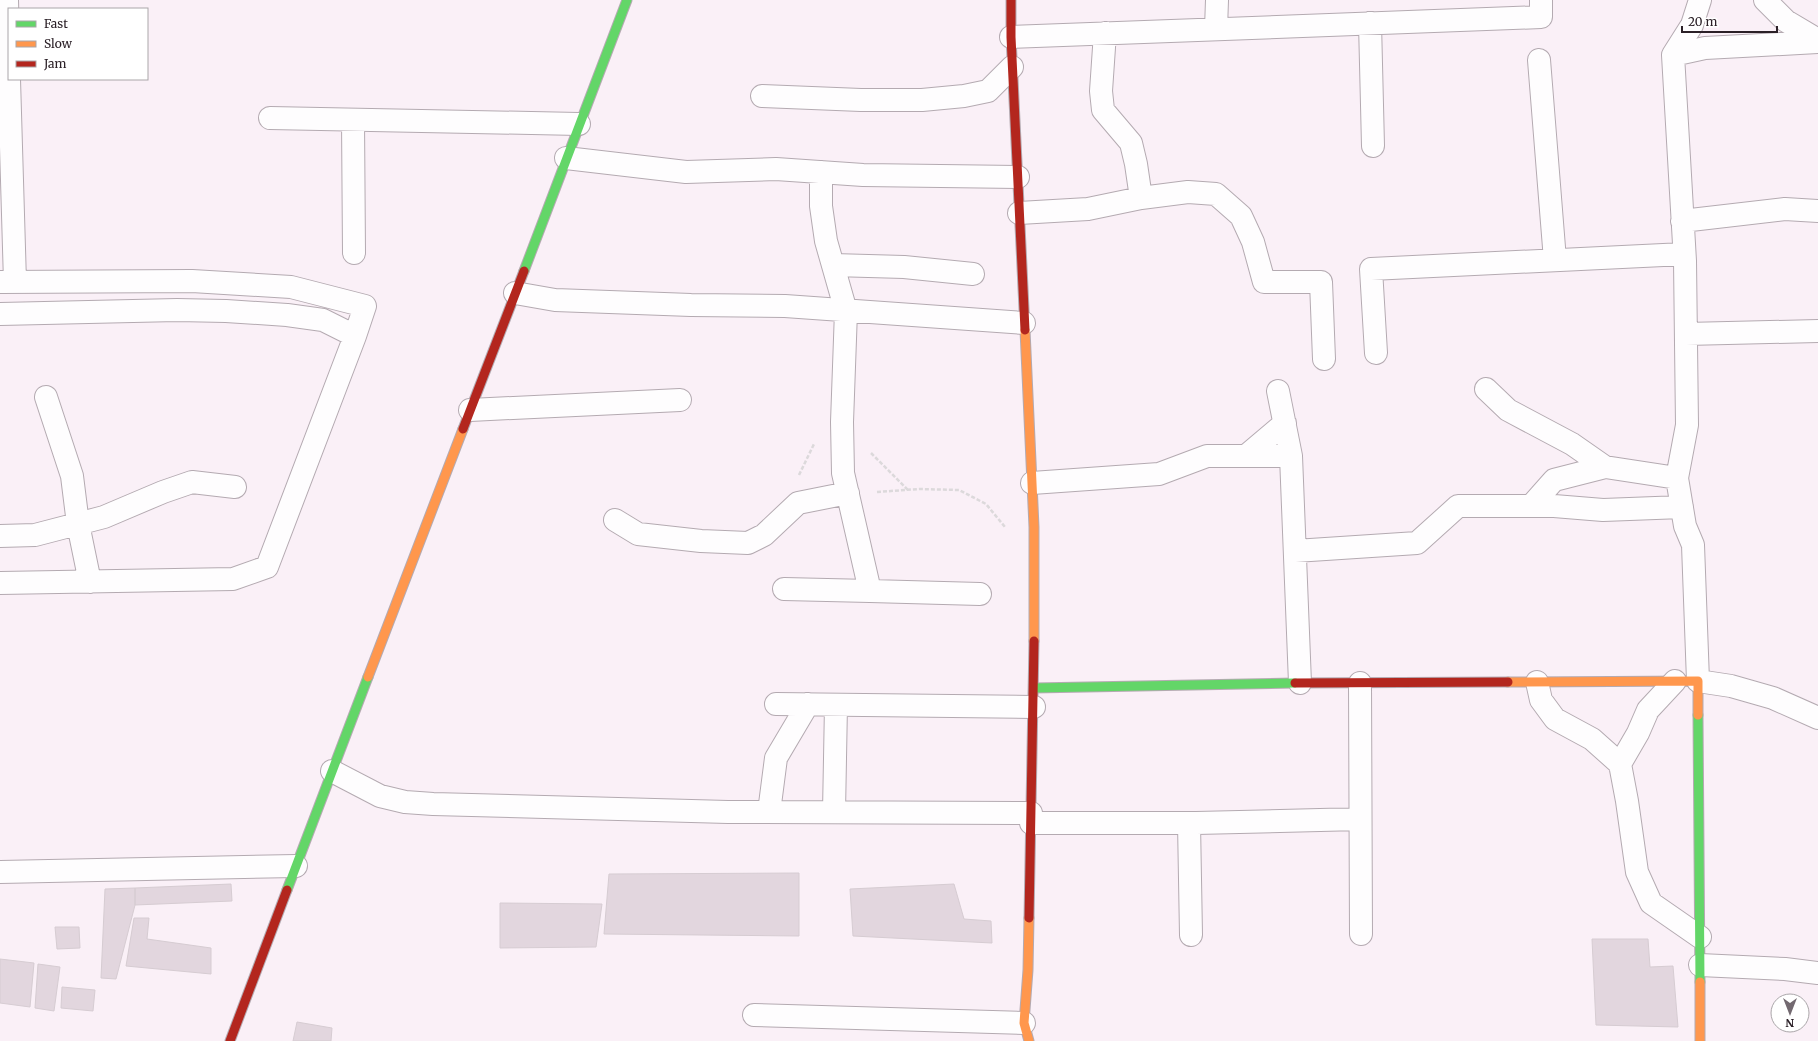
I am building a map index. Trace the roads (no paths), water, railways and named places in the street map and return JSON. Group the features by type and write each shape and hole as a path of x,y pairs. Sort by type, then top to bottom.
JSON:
{"street":[{"path":"7,0 8,40"},
{"path":"230,1041 627,0"},
{"path":"754,1015 1027,1032 1034,697 1034,527 1010,0"},
{"path":"1216,29 1217,0"},
{"path":"1011,37 1541,17 1541,0"},
{"path":"1700,0 1692,26 1673,55 1684,254 1687,425 1677,478 1685,526 1693,545 1698,681 1700,1041"},
{"path":"1765,0 1786,21 1818,41"},
{"path":"1370,23 1373,146"},
{"path":"1105,33 1101,91 1103,110 1131,143 1141,198"},
{"path":"1673,55 1705,48 1818,41"},
{"path":"1539,60 1555,260"},
{"path":"762,96 861,100 922,100 964,96 988,91 1012,66"},
{"path":"0,583 233,580 267,567 356,336 365,306 292,288 192,281 7,282 9,80"},
{"path":"270,118 579,124"},
{"path":"353,120 354,253"},
{"path":"566,158 686,172 776,169 862,175 1018,177"},
{"path":"821,172 821,206 826,241 846,311 842,422 843,473 870,591"},
{"path":"1019,213 1088,209 1141,198 1188,192 1216,194 1241,216 1253,242 1264,282 1321,282 1324,358"},
{"path":"1682,221 1785,209 1818,211"},
{"path":"1376,353 1371,269 1684,254"},
{"path":"833,265 904,267 973,274"},
{"path":"515,293 555,300 691,305 785,306 1024,323"},
{"path":"0,314 177,310 226,311 287,315 323,320 356,336"},
{"path":"1686,334 1818,332"},
{"path":"1486,388 1508,410 1572,444 1605,467"},
{"path":"1278,391 1291,456 1300,683"},
{"path":"46,398 72,476 78,524 90,582"},
{"path":"470,410 680,400"},
{"path":"1246,456 1285,423"},
{"path":"1032,483 1159,474 1207,456 1291,456"},
{"path":"1532,506 1554,480 1605,467 1677,478"},
{"path":"0,536 35,535 104,517 163,492 192,482 235,487"},
{"path":"615,520 638,534 701,541 748,543 764,535 798,503 848,493"},
{"path":"1295,551 1417,543 1458,506 1532,506 1603,510 1682,507"},
{"path":"784,590 980,594"},
{"path":"1620,764 1638,733 1648,710 1675,681"},
{"path":"776,704 836,705 1034,697 1300,683 1698,681 1731,686 1773,698 1818,718"},
{"path":"1537,682 1541,700 1555,719 1592,739 1620,764 1637,872 1651,903 1700,937"},
{"path":"1360,683 1361,934"},
{"path":"769,812 776,758 808,704"},
{"path":"834,812 836,705"},
{"path":"332,771 380,796 405,802 520,807 834,812 1188,823 1360,819"},
{"path":"1188,823 1191,935"},
{"path":"0,872 296,866"},
{"path":"1700,965 1785,969 1818,973"}]}
